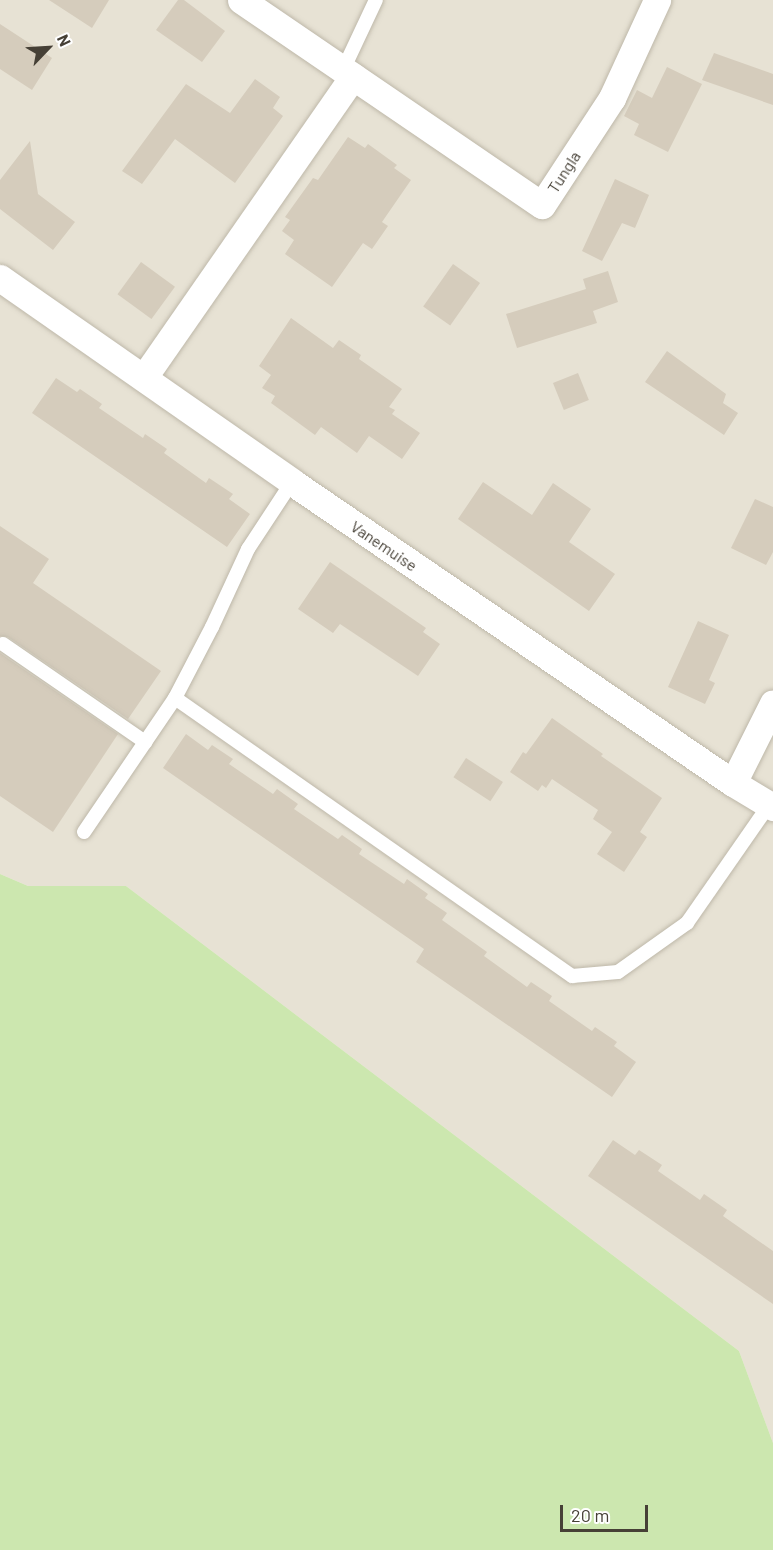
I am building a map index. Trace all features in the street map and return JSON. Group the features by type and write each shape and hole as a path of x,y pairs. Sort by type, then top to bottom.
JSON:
{"street":[{"name":"Tungla","path":"241,0 542,205 612,98 657,0"},
{"path":"144,377 348,73"},
{"name":"Vanemuise","path":"0,278 292,482 733,783 771,806"},
{"path":"733,783 773,703"}],"lane":[{"path":"348,73 376,0"},
{"path":"84,832 175,698 212,627 248,549 292,482"},
{"path":"3,645 145,742"},
{"path":"175,698 572,976 618,972 687,923 771,806"}],"shaded area":[{"path":"0,0 773,0 773,1443 739,1351 126,886 28,886 0,874"}],"green space":[{"path":"0,874 28,886 126,886 739,1351 773,1443 773,1550 0,1550"}],"building":[{"path":"49,0 109,0 92,28"},
{"path":"178,0 184,0 225,31 202,62 156,30"},
{"path":"0,24 52,58 32,90 0,69"},
{"path":"714,53 773,74 773,105 702,80"},
{"path":"667,67 702,84 668,152 634,135 639,124 624,116 637,90 652,98"},
{"path":"255,79 280,97 273,108 283,116 235,183 175,139 142,184 122,171 186,84 230,113"},
{"path":"348,137 365,148 368,144 397,165 394,168 411,180 382,222 388,226 372,249 363,243 332,287 285,254 294,240 282,231 290,220 285,217 313,178 318,180"},
{"path":"30,141 38,194 75,222 53,250 0,209 0,180"},
{"path":"615,179 649,195 635,228 622,223 602,261 582,251"},
{"path":"141,262 175,287 151,319 117,294"},
{"path":"453,264 480,283 450,326 423,307"},
{"path":"608,271 618,302 593,311 597,323 517,348 506,314 586,289 583,279"},
{"path":"291,318 333,348 339,340 361,355 359,359 402,389 389,407 395,410 392,414 420,433 402,459 369,436 357,453 321,427 315,435 271,403 275,396 262,388 271,375 259,366"},
{"path":"667,351 726,394 723,403 738,413 724,435 645,382"},
{"path":"578,373 589,400 564,410 553,383"},
{"path":"56,378 77,392 80,389 102,404 99,408 143,438 145,434 167,449 164,453 206,483 209,478 233,494 229,499 250,514 227,547 32,413"},
{"path":"483,482 532,515 553,483 591,509 569,542 615,574 589,611 458,519"},
{"path":"755,499 773,507 773,552 766,565 731,548"},
{"path":"0,526 49,559 33,583 161,671 128,719 8,637 0,636"},
{"path":"330,562 426,628 423,632 440,644 418,676 340,624 333,633 298,609"},
{"path":"698,621 729,635 709,680 715,683 705,704 668,687"},
{"path":"0,653 118,734 53,832 0,796"},
{"path":"552,718 603,754 601,756 662,798 640,832 647,837 624,872 597,854 612,832 593,819 598,810 552,779 546,788 542,785 538,791 510,772 523,752 526,754"},
{"path":"186,734 208,750 212,745 233,759 229,764 273,794 277,789 298,804 294,809 338,839 342,835 362,849 359,854 404,884 407,879 428,894 425,898 447,913 442,920 487,952 484,956 527,987 531,982 552,996 549,1001 592,1031 595,1027 617,1042 614,1046 636,1062 612,1097 416,962 424,949 163,768"},
{"path":"466,758 503,782 490,801 453,777"},
{"path":"613,1140 635,1155 639,1150 662,1165 658,1171 700,1200 704,1194 727,1210 723,1216 773,1251 773,1304 588,1176"}]}
